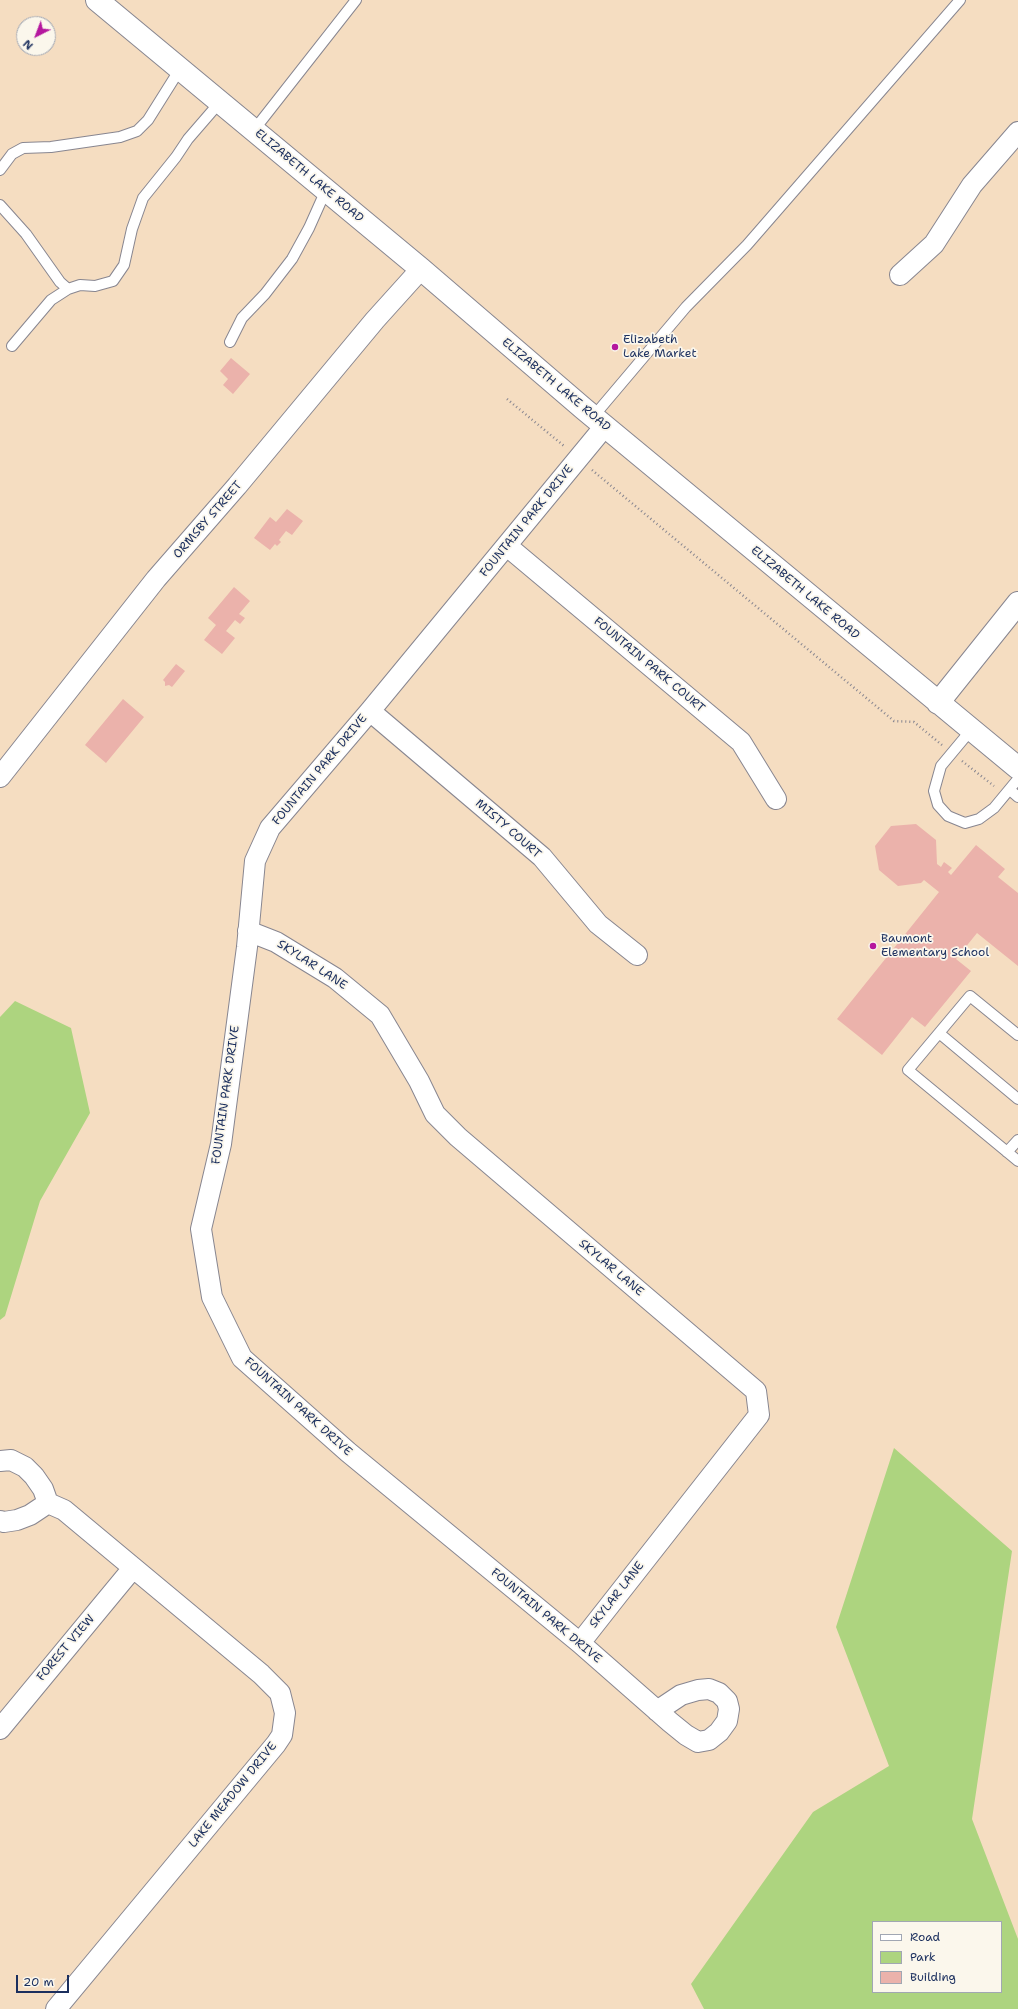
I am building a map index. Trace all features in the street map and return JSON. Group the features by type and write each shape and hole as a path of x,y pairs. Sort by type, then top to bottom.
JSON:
{"street":[{"name":"ELIZABETH LAKE ROAD","path":"97,0 421,269 599,422 1018,768"},
{"path":"900,275 934,244 972,185 1018,132"},
{"name":"ORMSBY STREET","path":"0,777 156,579 237,486 375,320 421,269"},
{"name":"FOUNTAIN PARK DRIVE","path":"599,422 579,459 370,711 270,828 255,861 248,931 221,1144 201,1229 212,1297 242,1358 348,1452 580,1643 657,1711"},
{"name":"FOUNTAIN PARK COURT","path":"507,546 741,742 776,799"},
{"path":"938,703 1018,603"},
{"name":"MISTY COURT","path":"370,711 542,857 598,924 637,955"},
{"name":"SKYLAR LANE","path":"248,931 276,942 335,978 380,1015 419,1081 435,1114 458,1137 756,1391 759,1415 580,1643"},
{"path":"0,1461 11,1460 25,1467 38,1482 48,1503 30,1515 17,1520 4,1522 0,1521"},
{"name":"LAKE MEADOW DRIVE","path":"48,1503 64,1510 261,1674 280,1693 285,1713 282,1735 276,1744 56,2009"},
{"name":"FOREST VIEW","path":"0,1728 133,1568"}],"lane":[{"path":"254,130 356,0"},
{"path":"599,422 686,307 747,245 960,0"},
{"path":"0,170 12,154 23,148 50,147 120,137 137,131 148,120 180,69"},
{"path":"12,346 51,300 68,289 80,285 95,286 113,282 124,265 132,229 143,198 176,157 188,139 220,102"},
{"path":"230,342 242,318 265,294 292,259 309,228 326,190"},
{"path":"0,205 26,234 60,282 68,289"},
{"path":"971,730 941,766 934,791 938,804 948,816 965,823 979,820 1011,794 1018,779"},
{"path":"1018,1035 970,996 908,1070 1018,1161"},
{"path":"939,1033 1018,1099"},
{"path":"1008,1152 1018,1140"}],"path":[{"path":"507,399 894,721 914,722 952,752 1011,794"}],"green space":[{"path":"15,1001 71,1028 90,1113 40,1201 5,1316 0,1320 0,1017"},
{"path":"894,1448 1012,1551 972,1819 1018,1939 1018,2009 704,2009 691,1984 813,1812 889,1766 836,1627"}],"building":[{"path":"231,358 250,374 233,394 223,385 228,379 220,371"},
{"path":"287,509 303,521 292,535 286,531 279,540 281,542 277,546 275,544 270,550 254,538 270,517 276,522"},
{"path":"234,587 250,601 239,614 245,618 240,624 235,620 226,631 235,638 222,654 204,640 216,625 208,618"},
{"path":"176,664 185,671 172,687 169,685 165,686 165,682 163,680"},
{"path":"123,699 144,717 106,763 85,745"},
{"path":"916,824 936,840 937,864 941,867 944,862 952,868 948,872 951,875 976,845 1005,869 998,877 1018,893 1018,966 977,933 956,959 971,971 925,1027 912,1017 882,1055 837,1019 939,892 924,880 921,883 898,886 879,870 875,846 891,826"}],"place":[{"name":"Elizabeth Lake Market","path":"615,347"},
{"name":"Baumont Elementary School","path":"873,946"}]}
